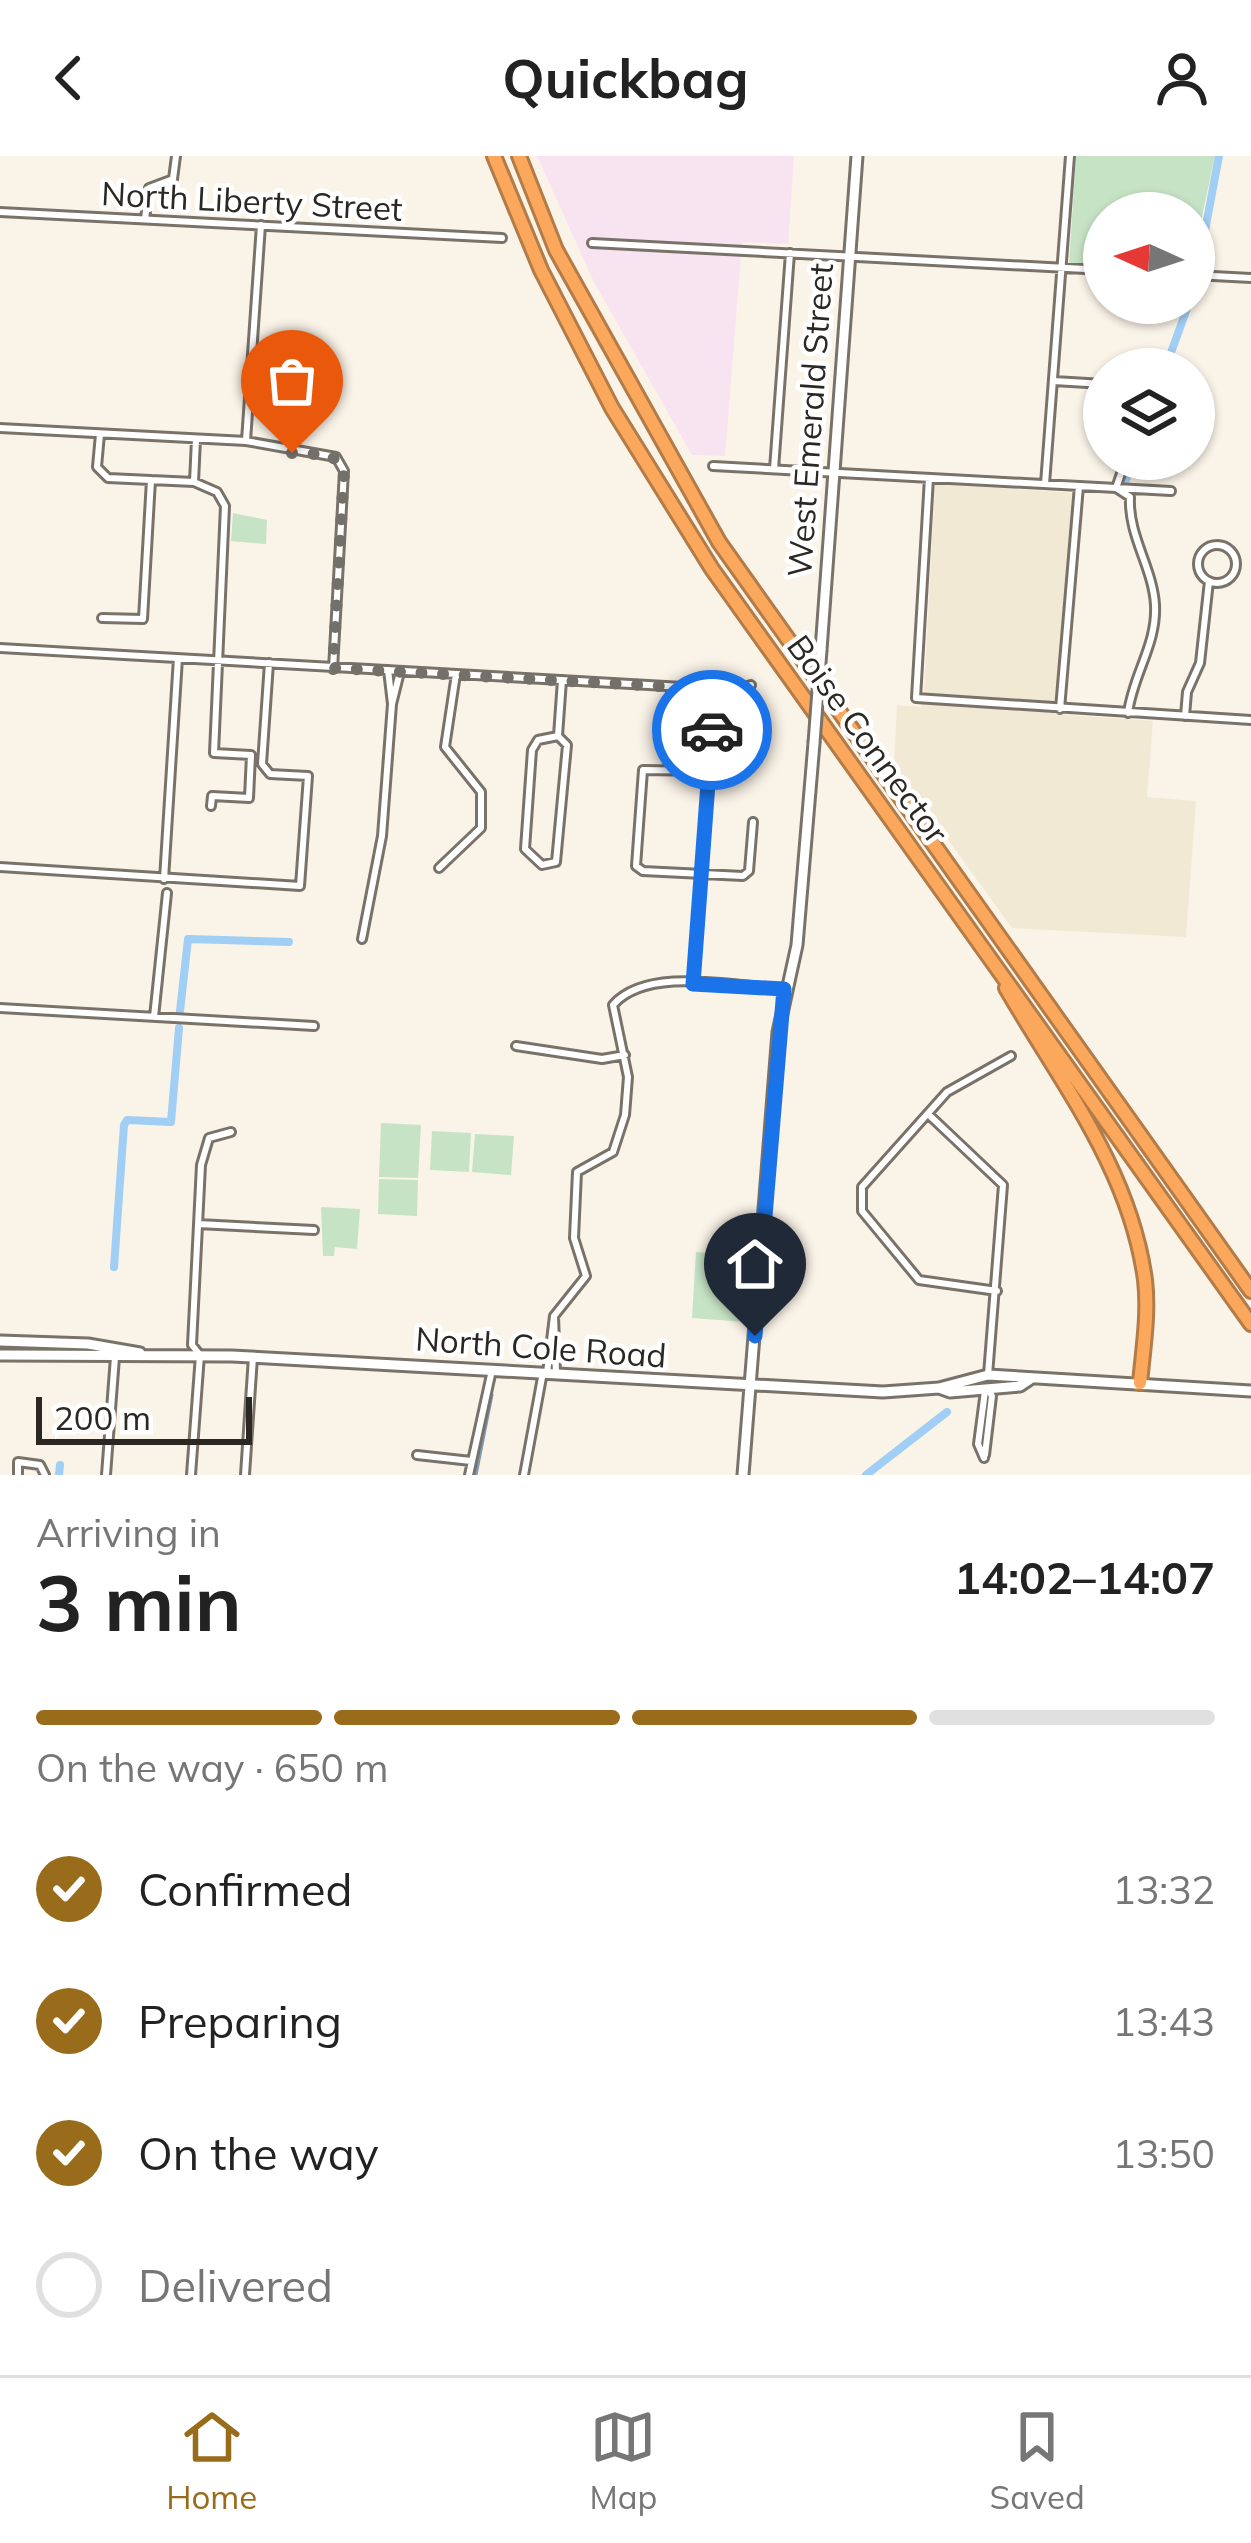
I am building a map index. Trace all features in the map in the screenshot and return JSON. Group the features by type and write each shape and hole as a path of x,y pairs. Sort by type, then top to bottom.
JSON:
{"highway":[{"name":"Boise Connector","path":"494,156 541,269 649,469 712,569 1251,1324"},
{"name":"Boise Connector","path":"518,156 556,250 719,542 1251,1291"},
{"path":"969,924 1116,1171 1146,1284 1140,1383"}],"main road":[{"name":"West Emerald Street","path":"742,1475 784,989 797,945 856,156"},
{"name":"North Cole Road","path":"0,1341 751,1387 883,1392 939,1388 988,1375 1251,1390"},
{"name":"North Cole Road","path":"0,1355 115,1357 140,1353"},
{"name":"North Cole Road","path":"939,1388 950,1392 1029,1380"}],"street":[{"path":"145,219 149,188 173,179 176,156"},
{"path":"1045,484 1070,156"},
{"name":"North Liberty Street","path":"0,212 502,238"},
{"path":"246,441 261,225"},
{"path":"592,243 1083,269"},
{"path":"774,469 790,253"},
{"path":"1215,276 1251,278"},
{"path":"1052,381 1083,383"},
{"path":"0,428 246,441 340,460 344,471 333,668"},
{"path":"100,434 99,473 194,482 221,496 225,506 214,753 251,755 248,798 212,796 212,806"},
{"path":"194,482 196,439"},
{"path":"713,466 1171,491"},
{"path":"929,478 913,686 916,698 1251,720"},
{"path":"102,618 142,620 152,480"},
{"path":"1116,488 1119,480"},
{"path":"1060,709 1079,486"},
{"path":"1116,488 1130,497 1129,520 1155,602 1152,645 1132,682 1128,712"},
{"path":"1185,716 1187,692 1200,663 1209,581 1198,566 1201,554 1210,546 1228,548 1235,570 1221,582 1209,581"},
{"path":"0,648 715,689 751,685"},
{"path":"164,879 178,658"},
{"path":"0,867 300,886 308,776 270,774 262,764 269,663"},
{"path":"388,670 392,704"},
{"path":"362,939 382,836 392,704 400,671"},
{"path":"440,868 478,836 483,798 445,747 456,674"},
{"path":"558,736 538,740 532,751 525,849 542,865 556,862 562,825 567,745 558,736 562,680"},
{"path":"693,984 715,689"},
{"path":"709,771 643,770 636,866 643,871 743,876 749,871 753,822"},
{"path":"154,1017 167,893"},
{"path":"524,1475 549,1373 554,1316 586,1276 574,1238 575,1178 581,1166 614,1152 628,1099 625,1055 613,1005 640,988 693,984 784,989"},
{"path":"0,1009 314,1026"},
{"path":"516,1046 602,1059 625,1055"},
{"path":"997,1291 919,1280 862,1210 862,1187 959,1082 1011,1056"},
{"path":"928,1114 1003,1185 988,1375"},
{"path":"191,1475 200,1355 192,1345 203,1147 209,1138 230,1132"},
{"path":"198,1224 314,1230"},
{"path":"106,1475 115,1357"},
{"path":"245,1475 253,1357"},
{"path":"469,1475 492,1370"},
{"path":"987,1388 992,1396 984,1458 978,1444 981,1395 987,1388"},
{"path":"417,1455 471,1461"},
{"path":"18,1475 18,1462 44,1471"}],"shaded area":[{"path":"537,156 794,156 788,244 742,242 725,456 692,455 594,282"},
{"path":"935,484 1074,493 1054,714 1153,721 1147,797 1196,801 1186,937 1012,928 894,765 897,705 921,707 924,693"}],"green space":[{"path":"1076,156 1215,156 1207,192 1083,192 1083,265 1069,264"},
{"path":"233,513 267,520 266,544 231,541"},
{"path":"381,1123 421,1125 418,1178 379,1177"},
{"path":"432,1131 471,1133 469,1172 430,1170"},
{"path":"475,1134 514,1136 511,1175 472,1172"},
{"path":"379,1179 418,1180 417,1216 378,1214"},
{"path":"321,1207 360,1209 357,1249 335,1247 334,1256 323,1256"},
{"path":"696,1252 749,1255 744,1322 692,1318"}],"waterway":[{"path":"1212,192 1219,156"},
{"path":"1173,348 1181,324"},
{"path":"180,1011 188,939 289,942"},
{"path":"114,1267 124,1125 127,1120 171,1122 179,1028"},
{"path":"476,1475 492,1395"},
{"path":"866,1475 947,1412"},
{"path":"59,1475 60,1465"}],"way so far":[{"path":"292,453 331,455 340,460 344,471 333,668 715,689 712,730"}],"route":[{"path":"712,730 693,984 784,989 755,1336"}]}
